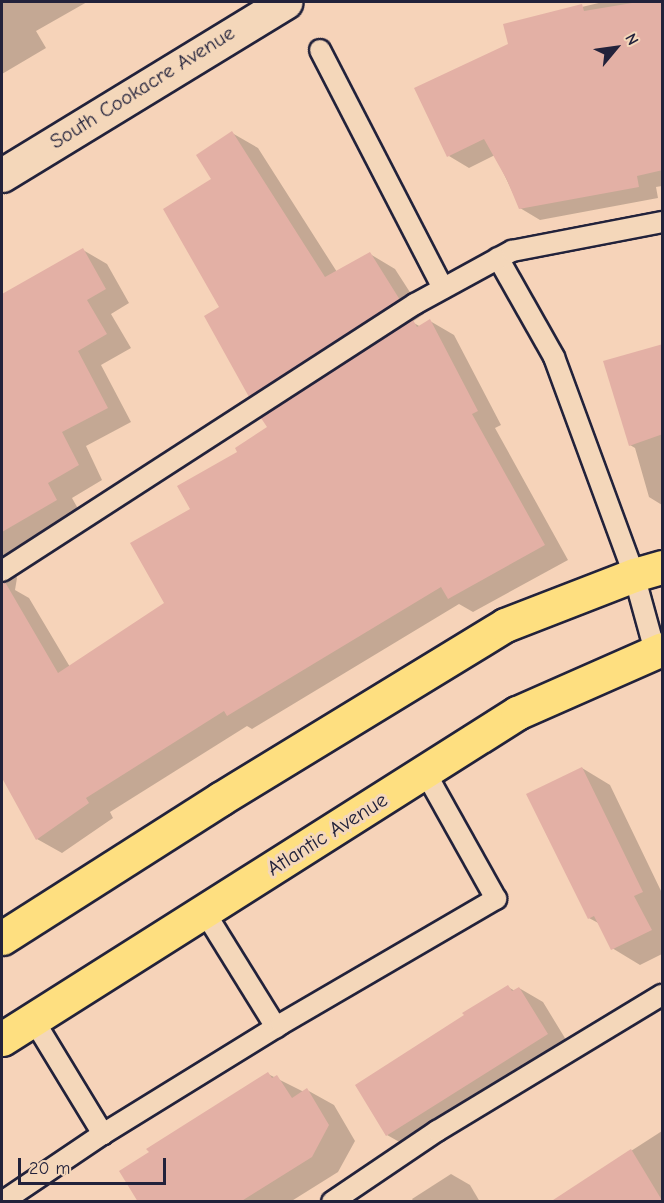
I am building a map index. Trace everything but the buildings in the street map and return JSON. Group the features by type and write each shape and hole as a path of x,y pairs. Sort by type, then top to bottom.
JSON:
{"main road":[{"path":"2,938 219,799 505,625 648,571"},
{"name":"Atlantic Avenue","path":"2,1039 517,713 659,650"}],"street":[{"name":"South Cookacre Avenue","path":"2,175 264,6"}],"lane":[{"path":"320,50 443,288"},
{"path":"2,571 415,304 512,250 663,222"},
{"path":"498,258 554,357 648,571 659,650"},
{"path":"2,1202 104,1134 276,1027 496,899 425,772"},
{"path":"204,911 276,1027"},
{"path":"333,1202 436,1131 663,995"},
{"path":"33,1019 104,1134"}]}
